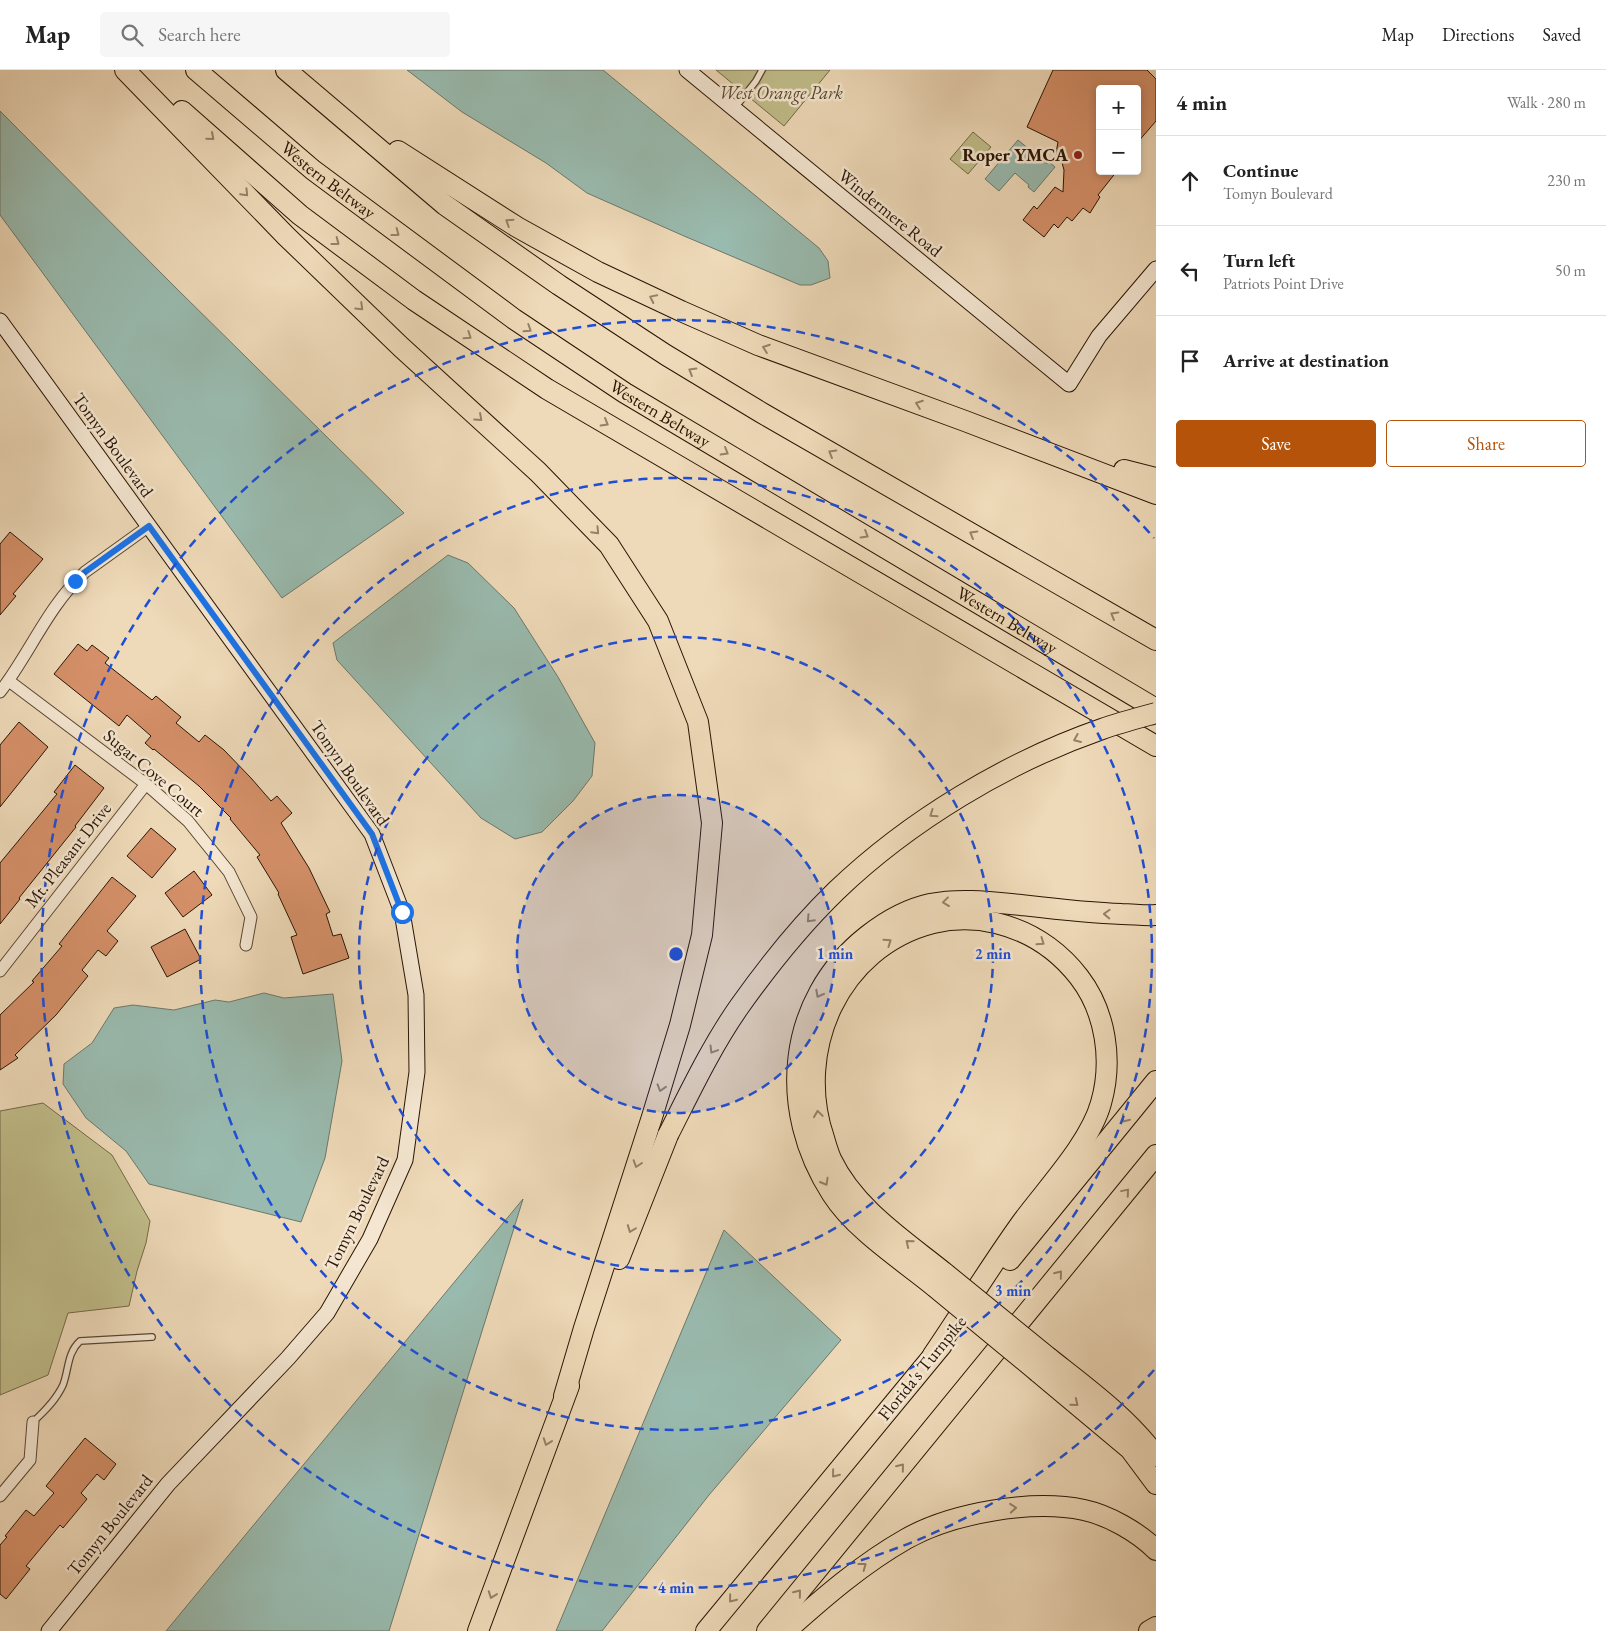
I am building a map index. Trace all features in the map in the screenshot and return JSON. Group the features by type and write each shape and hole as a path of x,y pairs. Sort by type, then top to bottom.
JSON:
{"highway":[{"path":"125,70 286,236 401,347 538,472 609,545 658,621 698,722 712,823 702,935 680,1026 564,1396"},
{"path":"136,70 300,215 414,300 547,389 1156,746"},
{"name":"Western Beltway","path":"196,70 313,170 514,319 626,393 1156,709"},
{"path":"286,70 446,205 559,285 666,355 1156,640"},
{"path":"331,108 517,227 598,272 681,311 758,345 1156,494"},
{"path":"965,421 1073,456 1156,478"},
{"path":"478,1631 564,1396 668,1135 700,1073 739,1007 782,950 836,891 891,844 956,798 1028,760 1102,729 1156,713"},
{"path":"1156,915 1084,913 988,901 953,901 930,904 899,915 878,927 855,946 834,969 818,994 805,1027 798,1062 796,1091 801,1125 816,1166 832,1195 849,1216 941,1281 1043,1365 1130,1449 1156,1484"},
{"path":"933,1355 1021,1224 1088,1135 1101,1106 1107,1077 1106,1041 1098,1012 1086,986 1068,963 1038,940 1014,927 984,920 950,919 917,927 891,939 867,958 848,980 833,1003 820,1035 815,1068 814,1090 819,1124 830,1158 862,1205 941,1281"},
{"name":"Florida's Turnpike","path":"706,1631 1156,1081"},
{"path":"767,1631 1156,1155"},
{"path":"1043,1365 1112,1408 1144,1440 1156,1456"},
{"path":"786,1631 828,1593 867,1562 908,1538 950,1520 997,1509 1042,1506 1084,1510 1120,1524 1148,1542 1156,1550"},
{"path":"1148,1631 1156,1627"}],"street":[{"name":"Windermere Road","path":"686,70 1069,384 1099,336 1156,269"},
{"name":"Tomyn Boulevard","path":"0,322 372,834 402,912 416,995 417,1072 405,1160 370,1239 327,1313 288,1358 168,1484 49,1631"},
{"path":"0,692 9,681 50,613 75,581 149,526"},
{"name":"Sugar Cove Court","path":"9,681 146,784 188,821 229,872 251,917 246,945"},
{"name":"Mt. Pleasant Drive","path":"0,972 146,784"},
{"path":"0,1496 30,1460 33,1422"}],"lane":[{"path":"734,109 756,81 762,70"},
{"path":"33,1422 48,1408 58,1394 64,1383 70,1356 74,1347 80,1341 152,1336"}],"green space":[{"name":"West Orange Park","path":"716,70 830,70 784,126"},
{"path":"973,132 991,147 968,174 950,159"},
{"path":"43,1103 112,1155 150,1221 129,1306 68,1313 48,1375 0,1395 0,1111"}],"water":[{"path":"407,70 603,70 819,248 828,261 830,278 811,285 800,285 587,193 546,163 462,112"},
{"path":"0,111 404,513 282,598 0,215"},
{"path":"1018,140 1047,164 1049,162 1055,167 1034,192 1015,173 999,191 985,179"},
{"path":"448,555 468,563 514,608 558,677 595,743 592,776 573,801 542,832 515,839 481,818 337,660 333,643"},
{"path":"264,993 284,998 333,994 342,1061 325,1158 301,1222 149,1184 126,1151 86,1118 63,1084 64,1064 92,1043 114,1008 133,1005 174,1010 215,1000 229,1002"},
{"path":"523,1199 389,1631 166,1631"},
{"path":"724,1230 841,1340 709,1495 602,1631 556,1631"}],"building":[{"name":"Roper YMCA","path":"1053,70 1147,70 1156,79 1156,121 1141,138 1141,85 1096,85 1096,175 1114,175 1098,195 1100,197 1090,213 1083,208 1072,221 1067,217 1058,228 1054,224 1044,237 1023,220 1034,206 1037,209 1055,187 1063,192 1064,170 1061,159 1058,158 1056,153 1058,142 1027,127"},
{"path":"10,532 43,559 13,594 16,596 0,615 0,544"},
{"path":"78,644 87,651 92,645 109,658 105,663 152,700 156,696 181,717 176,723 199,742 205,735 224,750 271,801 277,796 292,813 281,823 309,868 330,912 326,914 333,936 341,934 349,958 303,974 291,937 297,935 279,893 257,857 260,855 231,818 199,786 145,743 151,736 127,715 119,726 54,674"},
{"path":"19,722 48,747 0,807 0,745"},
{"path":"75,765 104,788 0,924 0,863 57,794 54,792"},
{"path":"151,828 176,849 152,878 127,856"},
{"path":"194,871 212,895 183,917 165,893"},
{"path":"112,877 136,896 107,931 118,941 106,956 98,950 82,970 88,976 56,1015 15,1055 18,1058 0,1070 0,1015 34,982 32,981 62,946 59,944"},
{"path":"185,929 201,959 167,977 151,947"},
{"path":"85,1438 116,1464 104,1480 97,1474 81,1493 87,1499 63,1528 60,1525 26,1566 30,1569 6,1599 0,1594 0,1545 26,1510 34,1516 54,1493 46,1486"}],"place":[{"name":"Roper YMCA","path":"1078,155"}],"route":[{"path":"75,581 149,526 372,834 402,912"}]}
